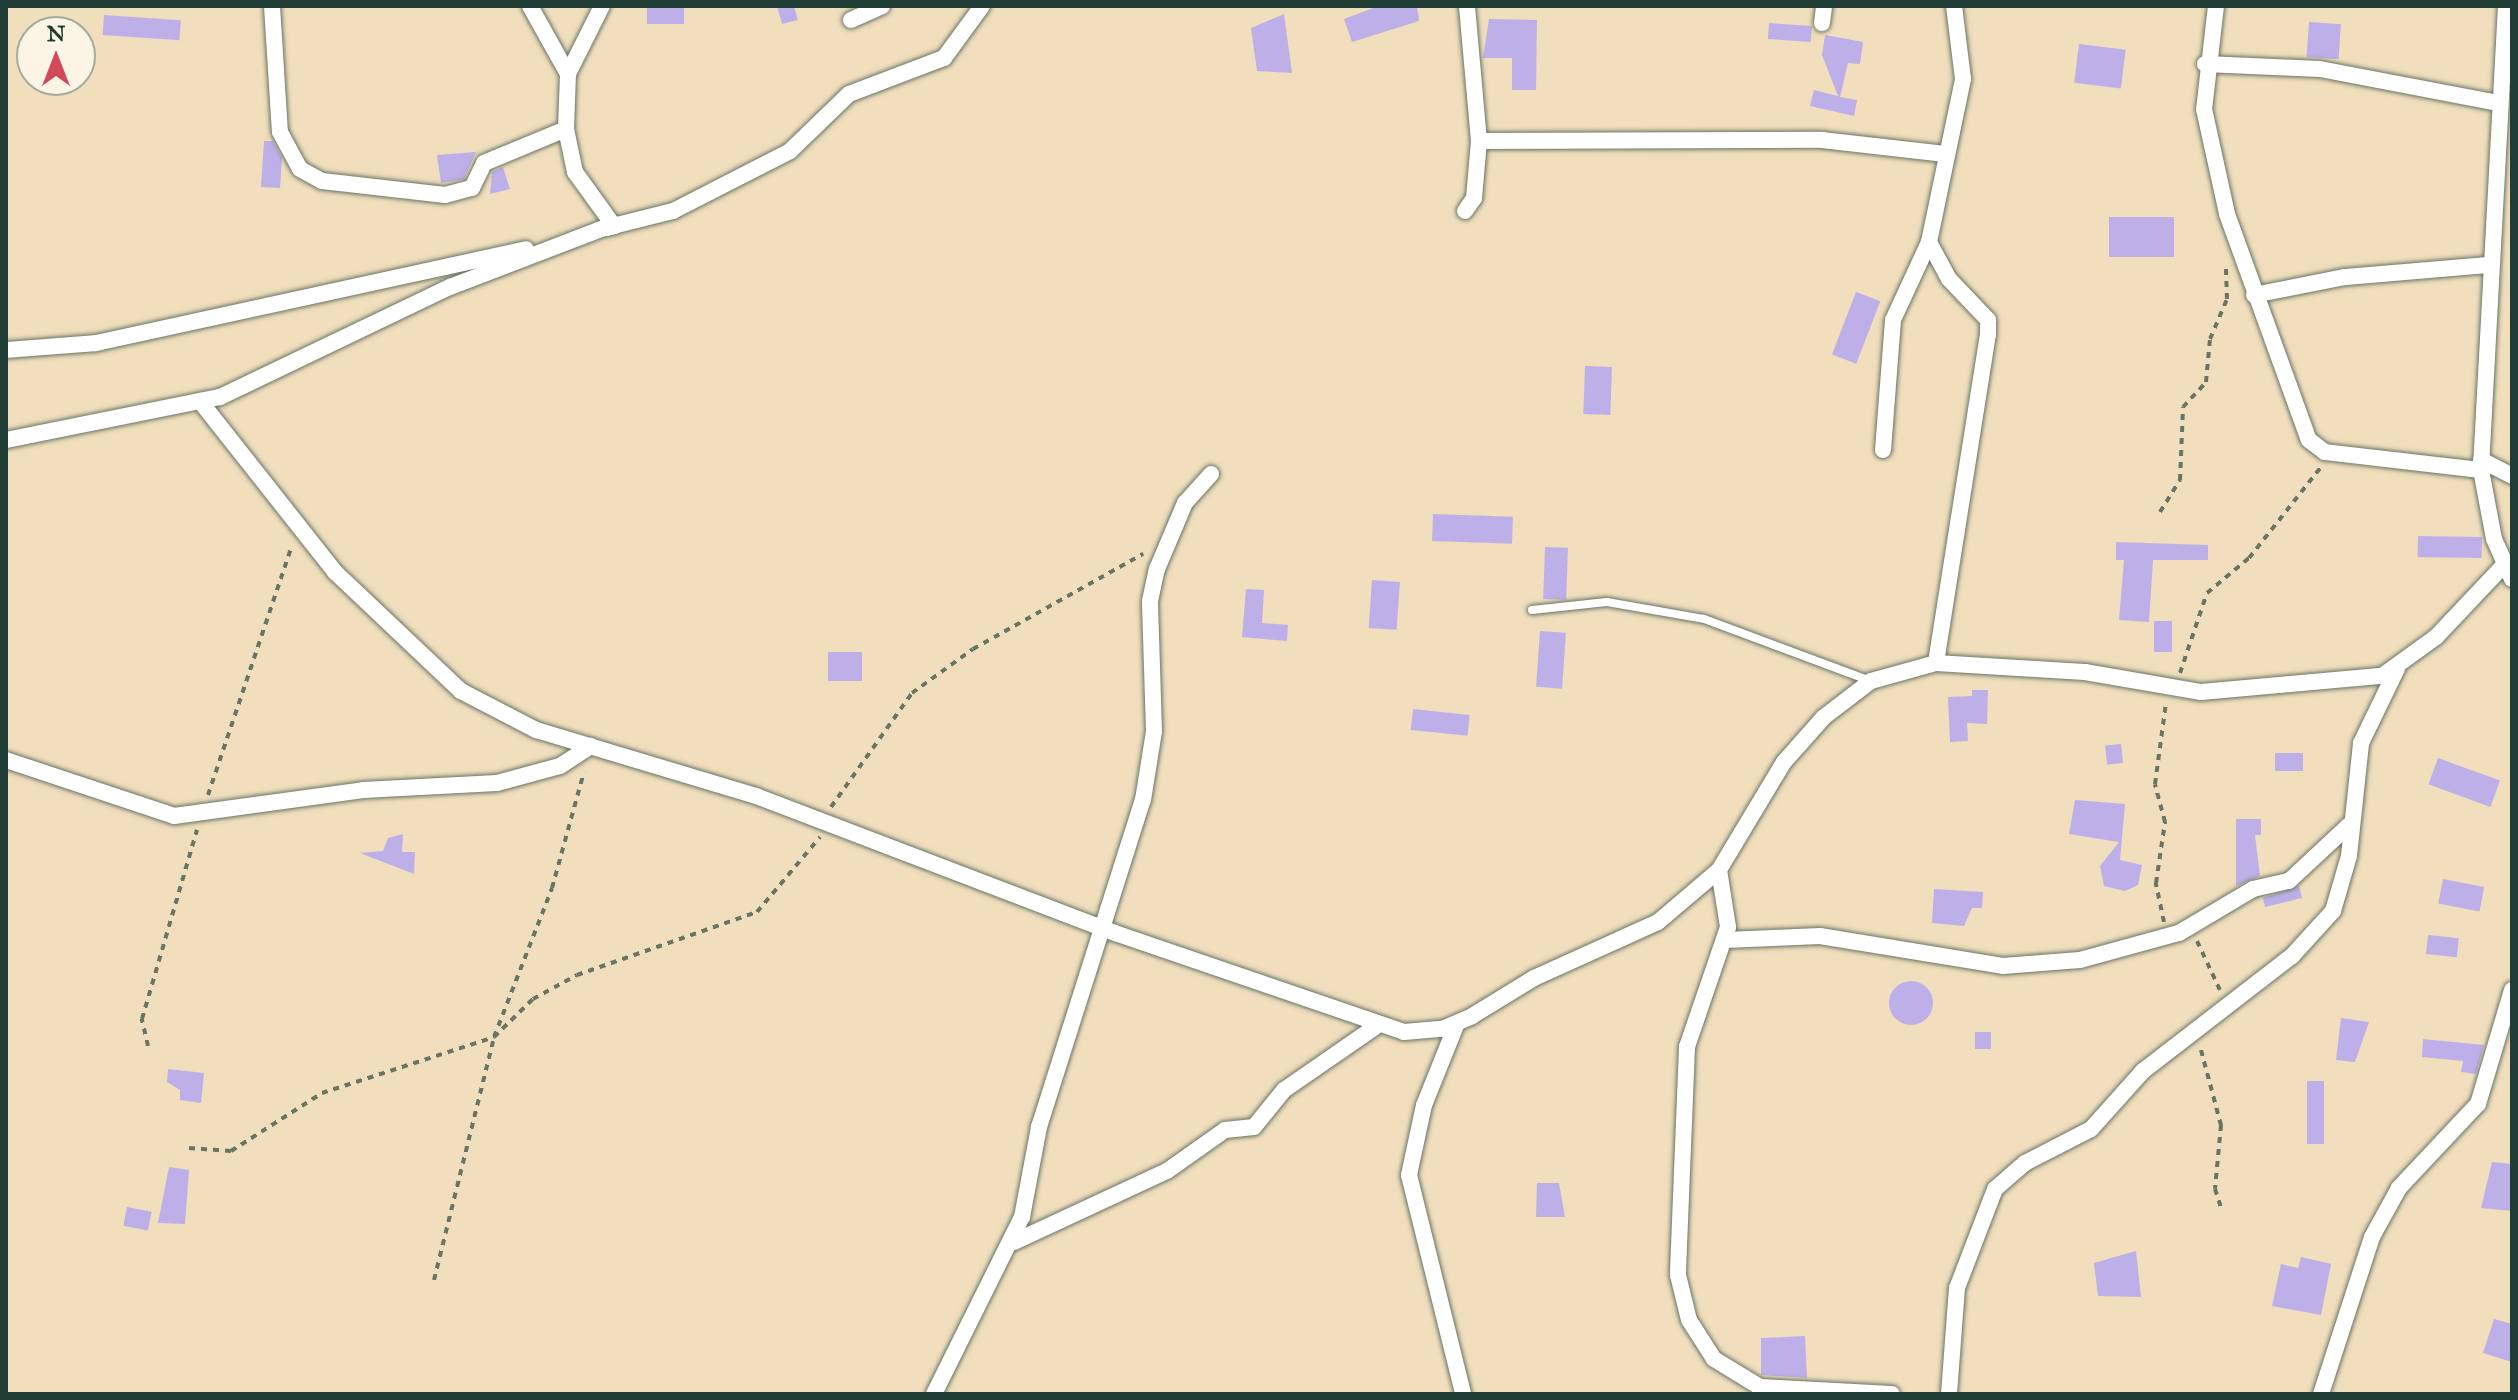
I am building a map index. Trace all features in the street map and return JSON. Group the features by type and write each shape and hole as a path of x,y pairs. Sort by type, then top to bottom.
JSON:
{"street":[{"path":"272,6 280,132 300,169 322,181 445,195 472,188 484,163 566,129"},
{"path":"530,6 568,74"},
{"path":"602,6 568,74 566,129 575,172 606,228"},
{"path":"851,20 882,6"},
{"path":"6,350 96,343 441,272 673,211 790,151 849,94 944,58 982,6"},
{"path":"1465,211 1474,198 1479,141 1467,6"},
{"path":"1883,450 1893,320 1929,242 1963,79 1954,6"},
{"path":"2216,6 2205,64 2211,139 2254,295 2309,440 2337,454 2481,465 2512,476"},
{"path":"1949,1394 1957,1288 1995,1189 2025,1163 2077,1140 2143,1071 2315,936 2344,883 2361,743 2397,667 2508,572 2481,465 2499,103 2508,40 2506,6"},
{"path":"2205,64 2320,69 2499,103"},
{"path":"1479,141 1822,140 1945,154"},
{"path":"6,440 200,401 269,377 450,287 606,228"},
{"path":"1929,242 1949,279 1988,320 1936,663"},
{"path":"2254,295 2345,277 2489,265"},
{"path":"200,401 297,528 390,630 461,691 536,730 825,824 1375,1027 1404,1032 1457,1023 1534,978 1641,933 1719,870 1784,762 1824,717 1871,681 1936,663 2085,672 2176,687 2307,688 2397,667"},
{"path":"934,1394 973,1307 1014,1242 1039,1127 1104,929 1150,768 1150,601 1168,539 1211,474"},
{"path":"6,760 174,816 363,790 497,783 560,766 591,746"},
{"path":"1725,940 1820,936 1923,957 2042,966 2183,932 2253,889 2300,874 2349,825"},
{"path":"1719,870 1726,888 1725,940 1687,1047 1678,1275 1689,1320 1714,1359 1760,1387 1892,1394"},
{"path":"2321,1394 2372,1237 2399,1188 2478,1104 2512,990"},
{"path":"1457,1023 1424,1105 1409,1175 1463,1394"},
{"path":"1014,1242 1167,1171 1225,1130 1254,1127 1284,1090 1375,1027"}],"lane":[{"path":"1532,610 1607,602 1704,619 1871,681"}],"path":[{"path":"2160,512 2180,480 2183,407 2206,382 2210,339 2227,299 2226,252"},
{"path":"2221,1207 2215,1189 2221,1125 2201,1051 2216,1012 2217,974 2202,944 2183,932 2166,928 2156,883 2165,822 2158,754 2164,708 2176,687 2207,593 2249,558 2337,454"},
{"path":"148,1046 142,1019 202,810 297,528"},
{"path":"189,1148 231,1151 322,1093 494,1037 533,999 577,975 757,912 825,824 841,786 912,693 973,649 1168,539"},
{"path":"434,1280 494,1037 552,888 591,746"}],"building":[{"path":"647,6 684,6 684,24 647,24"},
{"path":"777,6 794,6 798,20 782,24"},
{"path":"1379,6 1417,6 1419,21 1352,42 1344,19"},
{"path":"1284,14 1292,73 1257,71 1251,28"},
{"path":"104,15 181,20 179,40 103,35"},
{"path":"1489,19 1537,20 1536,90 1512,90 1512,58 1483,58"},
{"path":"2309,22 2341,24 2338,59 2307,57"},
{"path":"1769,23 1812,26 1811,42 1768,39"},
{"path":"1825,35 1863,42 1860,64 1848,63 1840,97 1857,100 1854,116 1810,106 1814,90 1838,96 1822,55"},
{"path":"2079,44 2126,50 2121,88 2074,83"},
{"path":"264,141 273,141 282,158 280,188 261,187"},
{"path":"476,152 464,179 441,183 437,155"},
{"path":"503,167 510,189 490,194 492,172"},
{"path":"2109,217 2174,217 2174,257 2109,257"},
{"path":"1856,292 1880,301 1856,364 1832,355"},
{"path":"1585,366 1612,367 1610,415 1583,414"},
{"path":"1433,514 1513,517 1512,544 1432,541"},
{"path":"2418,536 2482,537 2482,558 2418,557"},
{"path":"2116,542 2208,545 2208,560 2153,560 2149,622 2119,620 2124,560 2116,560"},
{"path":"1545,547 1568,548 1566,600 1543,599"},
{"path":"1372,580 1400,582 1397,630 1369,628"},
{"path":"1246,589 1264,590 1262,623 1288,625 1287,641 1242,637"},
{"path":"2154,621 2172,621 2172,652 2154,652"},
{"path":"1540,631 1566,633 1562,689 1536,687"},
{"path":"828,652 862,652 862,681 828,681"},
{"path":"1972,690 1988,690 1987,724 1967,723 1968,741 1950,742 1948,697 1972,696"},
{"path":"1413,709 1470,715 1467,736 1411,730"},
{"path":"2121,744 2123,763 2107,765 2105,746"},
{"path":"2275,753 2303,753 2303,771 2275,771"},
{"path":"2438,758 2500,781 2490,807 2428,784"},
{"path":"2075,800 2125,804 2120,860 2142,865 2138,885 2125,891 2104,886 2100,866 2119,842 2069,834"},
{"path":"2236,819 2261,819 2261,835 2255,835 2260,876 2236,886"},
{"path":"403,834 402,852 415,852 414,874 360,853 383,851 388,838"},
{"path":"2443,879 2484,887 2479,912 2438,904"},
{"path":"2299,886 2302,898 2265,907 2263,898"},
{"path":"1934,889 1983,892 1982,908 1972,908 1964,926 1932,923"},
{"path":"2428,935 2459,938 2457,957 2426,954"},
{"path":"1911,981 1926,988 1933,1003 1926,1018 1911,1025 1896,1018 1889,1003 1896,988"},
{"path":"2341,1018 2369,1022 2355,1062 2336,1060"},
{"path":"1975,1032 1991,1032 1991,1049 1975,1049"},
{"path":"2423,1039 2484,1045 2476,1074 2461,1072 2463,1061 2422,1057"},
{"path":"168,1069 204,1073 201,1103 180,1100 180,1090 167,1082"},
{"path":"2307,1081 2324,1081 2324,1144 2307,1144"},
{"path":"2492,1162 2512,1164 2512,1211 2481,1208"},
{"path":"169,1167 189,1170 185,1224 158,1223"},
{"path":"1537,1183 1559,1183 1565,1217 1536,1217"},
{"path":"127,1207 152,1212 148,1230 123,1226"},
{"path":"2136,1251 2141,1297 2098,1296 2094,1263"},
{"path":"2301,1257 2331,1264 2321,1315 2272,1306 2281,1264 2298,1268"},
{"path":"2494,1319 2512,1324 2512,1362 2483,1353"},
{"path":"1805,1336 1807,1378 1761,1375 1761,1338"}]}
